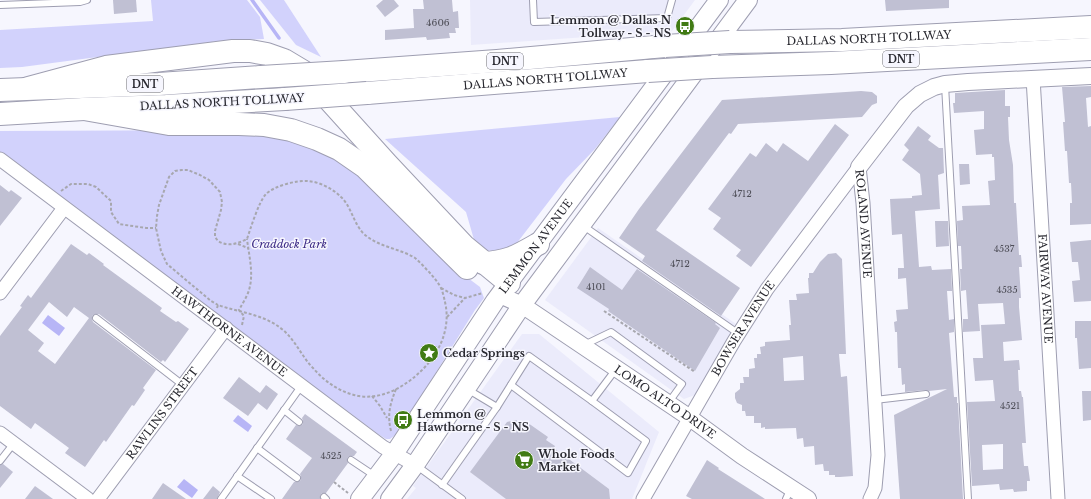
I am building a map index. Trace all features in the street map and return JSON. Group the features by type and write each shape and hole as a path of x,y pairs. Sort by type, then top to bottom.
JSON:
{"highway":[{"name":"DALLAS NORTH TOLLWAY","path":"0,90 159,84 497,62 665,46 730,42 842,40 1091,27"},
{"name":"DALLAS NORTH TOLLWAY","path":"0,114 285,99 712,67 831,63 1091,49"},
{"path":"28,88 106,67 233,51 250,51 267,54 284,60 304,72 387,164 464,246 483,263 498,290"},
{"path":"84,109 169,124 264,125 291,130 317,139 339,150 365,167 456,259 498,290"},
{"path":"483,263 504,261 538,244"}],"main road":[{"name":"LEMMON AVENUE","path":"355,496 377,477 392,445 498,290 538,244 719,0"},
{"path":"390,499 415,465 522,305 684,85 741,3"}],"street":[{"name":"ROLAND AVENUE","path":"870,499 875,488 878,455 860,168 906,106 920,94 934,87 945,84 1091,76"},
{"name":"FAIRWAY AVENUE","path":"1033,78 1058,499"},
{"name":"HAWTHORNE AVENUE","path":"0,159 302,385 392,445 415,465"},
{"name":"BOWSER AVENUE","path":"643,499 739,334 767,289 860,168"},
{"path":"0,293 64,208"},
{"name":"LOMO ALTO DRIVE","path":"498,290 690,418 742,456 788,493 808,499"},
{"name":"RAWLINS STREET","path":"98,499 226,328"},
{"path":"0,433 88,499"}],"lane":[{"path":"0,5 80,2 87,0"},
{"path":"533,0 534,22 667,18 672,0"},
{"path":"945,84 968,499"},
{"path":"582,225 739,334"},
{"path":"96,318 183,385"},
{"path":"582,346 611,332 682,384 668,403"},
{"path":"442,485 497,407 529,356 646,441 628,473 511,386"},
{"path":"592,401 616,369"},
{"path":"220,499 302,385"},
{"path":"466,388 497,407"},
{"path":"875,400 926,394"},
{"path":"284,410 299,422"},
{"path":"0,461 14,443"},
{"path":"257,448 297,478"},
{"path":"351,460 377,477"},
{"name":"HAWTHORNE AVENUE","path":"415,465 462,499"},
{"path":"237,476 271,499"}],"path":[{"path":"248,248 238,244 227,244 218,241 215,237 222,202 220,192 209,180 188,170 175,171 169,177 158,205 156,228 161,252 167,264 211,301 218,305 251,313 284,330 313,368 336,388 348,394 372,396 396,389 415,377 431,362 442,341 447,324 447,316 441,288"},
{"path":"239,310 249,292 251,281 251,266 247,239 265,195 274,188 308,181 331,189 345,200 357,224 367,236 378,243 414,258 426,269 441,288 454,295 465,298 498,290"},
{"path":"60,191 71,184 88,184 96,187 110,202 111,212 119,224 156,228"},
{"path":"238,244 247,239"},
{"path":"447,316 465,298"},
{"path":"216,310 218,305"},
{"path":"239,310 244,316 242,326"},
{"path":"604,311 695,372"},
{"path":"388,419 391,403 396,389"},
{"path":"372,396 388,419 392,445"},
{"path":"334,482 355,496"}],"shaded area":[{"path":"470,0 695,0 672,31 471,45"},
{"path":"598,228 736,324 700,390 695,395 684,399 545,300"},
{"path":"48,315 65,328 59,336 42,323"},
{"path":"522,334 539,334 659,432 632,499 407,499 416,488 413,486"},
{"path":"238,415 252,426 248,432 233,421"},
{"path":"184,479 198,490 192,498 177,487"}],"green space":[{"path":"151,0 247,0 260,17 264,39 219,41 22,67 0,68 0,30 153,21"},
{"path":"260,0 284,0 321,57 296,45"},
{"path":"620,117 595,149 566,179 510,252 477,250 466,212 385,139"},
{"name":"Craddock Park","path":"235,130 290,136 345,161 456,269 480,287 484,298 402,427 390,439 386,439 378,434 0,153 0,131"}],"building":[{"path":"113,0 136,0 137,12 114,14"},
{"path":"383,0 394,0 399,6 385,17 376,6"},
{"path":"423,0 452,0 453,12 458,11 459,28 455,28 456,33 449,33 450,38 427,40 426,37 385,40 385,30 414,28 413,9 424,9"},
{"path":"885,0 949,0 949,8 886,11"},
{"path":"1091,86 1091,97 1086,98 1088,127 1091,126 1091,224 1070,225 1070,203 1072,203 1071,183 1069,183 1067,151 1065,151 1063,122 1065,122 1062,87"},
{"path":"1005,90 1005,106 1010,106 1010,117 1008,117 1009,140 1013,165 1014,203 1016,203 1019,255 1021,255 1022,267 1019,267 1021,298 1019,298 1019,307 1022,340 1003,342 1004,361 1019,360 1019,391 1021,391 1023,397 1026,443 1022,443 1024,466 1028,466 1030,481 1027,481 1027,491 1014,492 1013,489 1000,490 999,484 972,486 967,402 995,401 993,380 975,381 973,358 983,358 981,325 1005,324 1003,303 978,304 980,331 963,332 963,319 968,319 966,290 961,291 961,246 958,246 957,221 963,220 962,206 990,205 988,181 995,180 994,157 992,157 992,154 976,155 974,130 984,129 984,111 954,113 953,103 955,103 955,93","holes":["1003,444 1003,469 983,470 982,445"]},
{"path":"861,91 872,92 877,96 877,103 872,105 862,117 738,124 731,134 729,133 656,230 740,288 721,316 642,261 645,256 619,238 639,209 722,100"},
{"path":"835,124 849,135 751,267 736,256 741,250 713,229 721,218 708,209 750,153 756,157 766,143 777,152 783,143 808,161"},
{"path":"918,126 931,136 928,140 939,148 943,148 944,173 938,175 940,209 915,211 919,267 931,266 932,270 951,269 952,291 947,291 949,320 954,319 954,332 949,333 954,397 957,397 958,403 963,499 900,499 894,415 947,389 905,392 905,384 902,385 901,368 898,368 897,332 895,332 894,322 897,321 896,310 908,309 906,278 898,279 898,268 904,268 902,234 892,235 890,199 912,198 912,196 922,195 920,174 902,160 909,150 904,145"},
{"path":"959,164 969,164 970,184 960,185"},
{"path":"0,185 9,192 11,190 22,198 0,226"},
{"path":"935,221 948,221 949,246 936,247"},
{"path":"1091,240 1091,301 1074,302 1072,281 1080,280 1078,262 1072,262 1070,242"},
{"path":"71,244 87,255 89,253 162,308 160,311 189,329 165,362 163,360 161,362 99,314 92,316 93,322 156,370 143,388 145,390 134,406 132,405 106,442 104,440 85,467 65,453 69,448 35,423 31,429 0,406 0,336 22,307 20,306 28,295 31,298","holes":["49,302 67,317 74,307 89,318 55,364 38,351 44,343 28,330"]},
{"path":"836,253 842,259 846,354 839,354 841,377 847,376 853,476 835,477 835,475 829,475 829,471 824,471 823,464 815,465 814,446 804,447 803,438 797,439 796,428 761,428 761,423 754,423 754,416 746,416 745,411 742,411 742,405 737,403 735,398 735,393 740,389 740,383 744,383 743,377 749,377 749,369 755,368 754,358 757,358 757,354 761,354 760,347 765,346 765,342 790,340 789,325 791,325 789,300 797,300 796,294 809,293 809,273 813,273 820,262 828,254","holes":["803,356 804,380 784,381 783,358"]},
{"path":"590,267 622,290 637,269 716,323 715,324 720,328 695,371 608,311 609,309 577,288"},
{"path":"1075,321 1091,321 1091,368 1079,369 1077,338 1075,338"},
{"path":"239,377 260,393 266,385 278,394 267,410 258,403 248,416 223,398"},
{"path":"1082,391 1091,391 1091,420 1083,421"},
{"path":"305,414 357,452 354,456 348,457 348,463 326,493 321,494 320,499 282,499 294,482 301,480 300,474 312,458 286,439 296,425 300,426 303,424 302,418"},
{"name":"Whole Foods Market","path":"516,420 525,427 528,423 548,437 546,440 555,446 554,448 609,489 610,499 506,499 470,472 507,422"},
{"path":"707,460 719,468 718,469 765,499 692,499 686,496"},
{"path":"3,464 13,472 0,488 0,465"},
{"path":"163,483 186,499 152,499"},
{"path":"35,486 53,499 25,499"},
{"path":"213,486 220,492 217,499 203,499"}],"waterway":[{"path":"252,0 279,38"}],"place":[{"name":"Lemmon @ Dallas N Tollway - S - NS","path":"685,26"},
{"name":"Cedar Springs","path":"429,353"},
{"name":"Lemmon @ Hawthorne - S - NS","path":"403,420"},
{"name":"Whole Foods Market","path":"524,460"}]}
